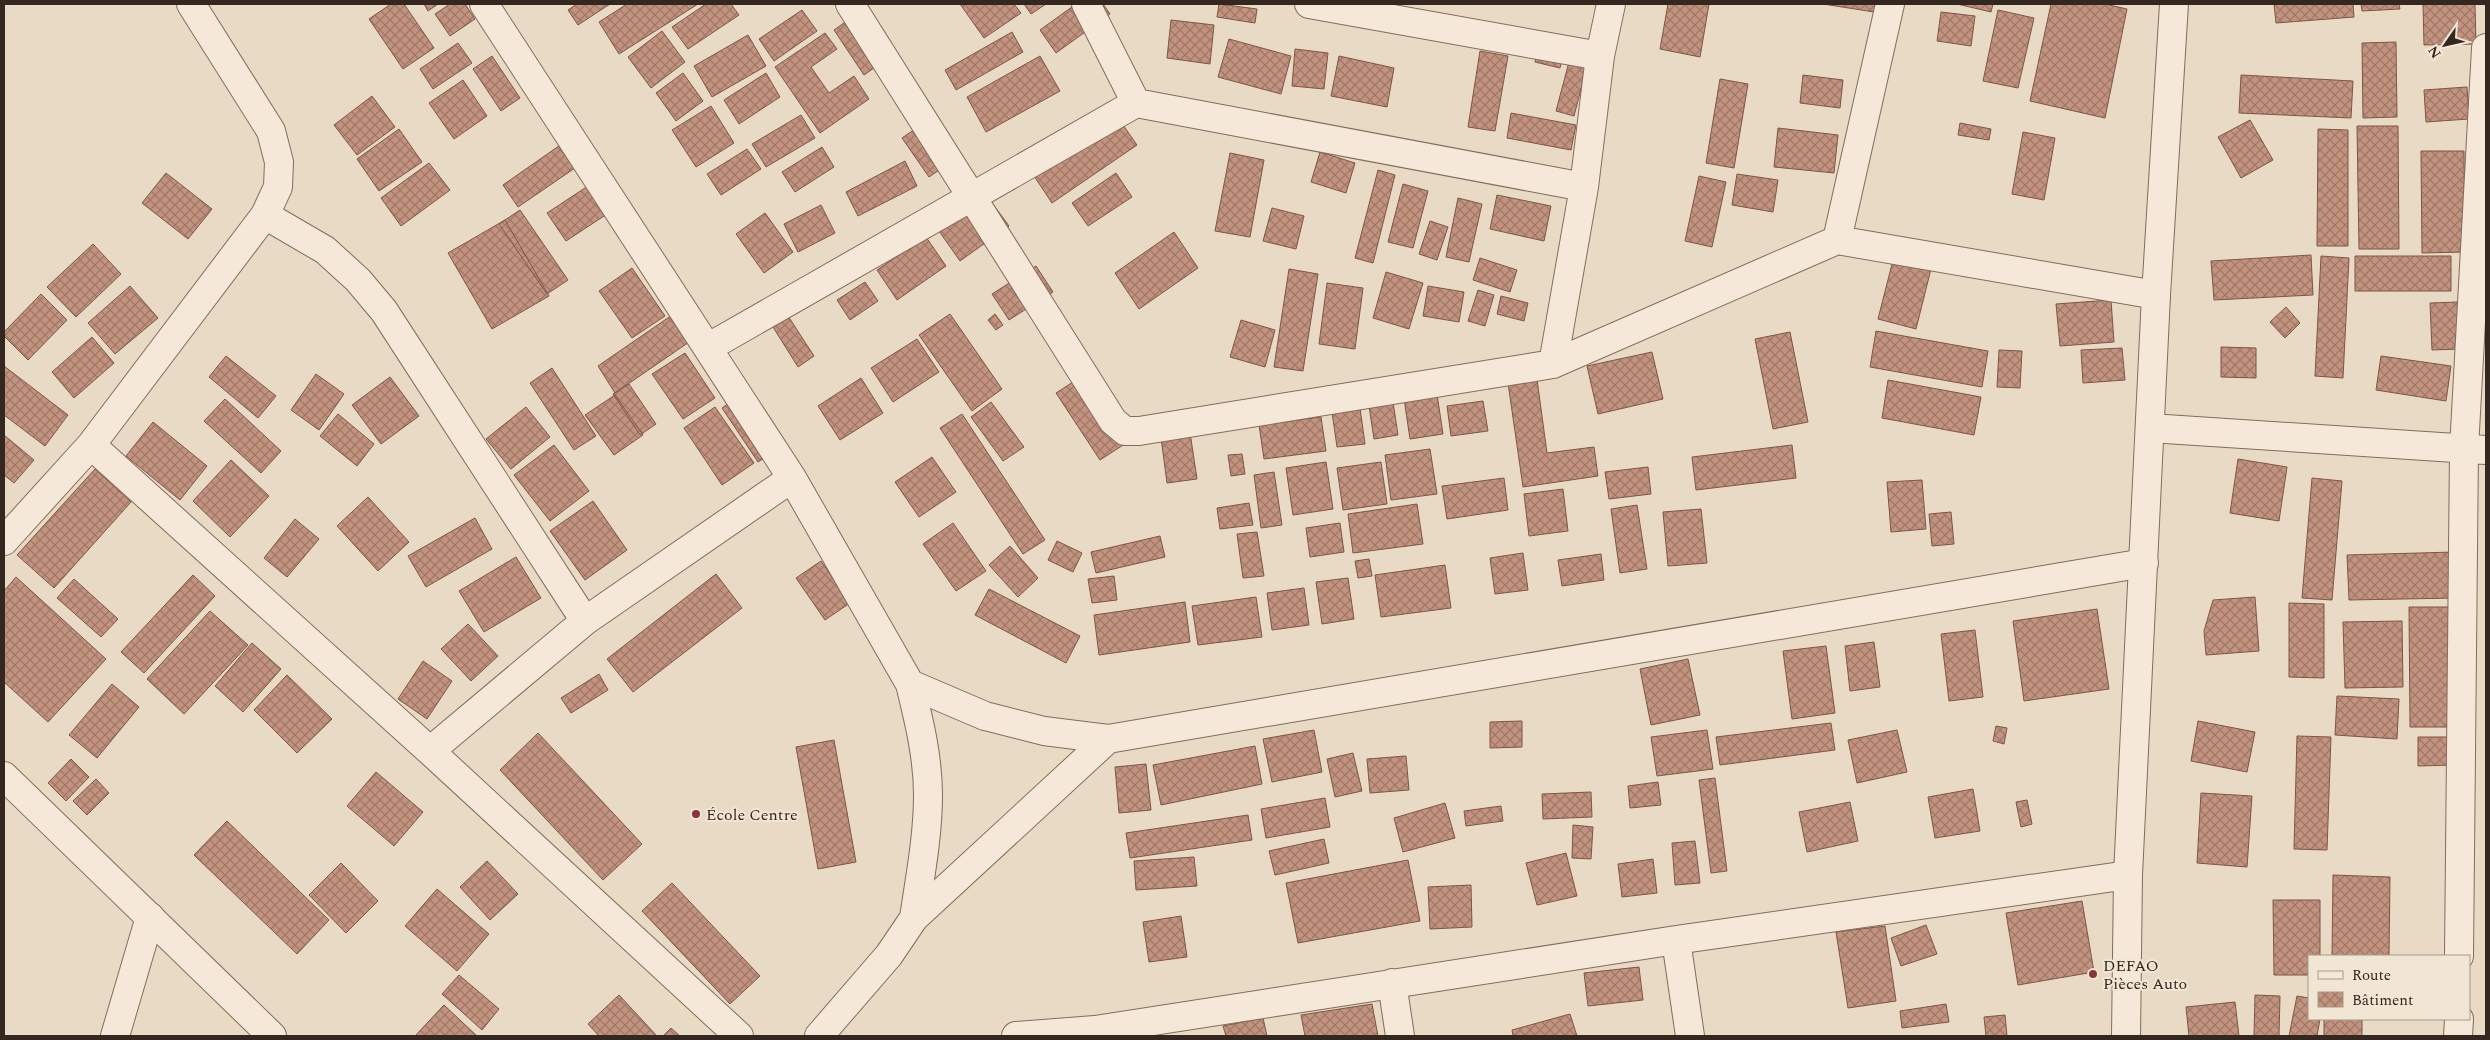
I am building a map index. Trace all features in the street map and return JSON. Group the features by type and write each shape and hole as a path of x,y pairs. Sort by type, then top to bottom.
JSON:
{"street":[{"path":"4,541 91,444 265,215 278,187 279,162 271,131 190,4"},
{"path":"484,4 709,346 792,478 910,684 923,737 928,795 923,856 914,918"},
{"path":"850,4 1112,420 1125,430 1149,429 1553,364 1837,240 2156,295"},
{"path":"1086,4 1136,103"},
{"path":"1309,4 1600,56"},
{"path":"1553,364 1584,187 1600,56 1611,4"},
{"path":"1837,240 1890,4"},
{"path":"2126,1036 2128,875 2156,295 2174,4"},
{"path":"2459,955 2486,48"},
{"path":"709,346 1136,103 1584,187"},
{"path":"265,215 325,250 358,280 384,311 585,621"},
{"path":"2150,428 2475,449"},
{"path":"91,444 430,751 739,1036"},
{"path":"430,751 585,621 792,478"},
{"path":"910,684 985,716 1044,731 1108,738 2144,563"},
{"path":"819,1036 889,955 914,918 1108,738"},
{"path":"4,776 272,1036"},
{"path":"1016,1036 1096,1033 1392,983 2128,875"},
{"path":"115,1036 150,917"},
{"path":"1676,940 1690,1036"},
{"path":"1392,983 1400,1036"},
{"path":"2458,1036 2459,1020"}],"building":[{"path":"391,4 404,4 434,48 403,69 369,19"},
{"path":"424,4 438,4 428,11"},
{"path":"450,4 465,4 475,19 450,36 435,14"},
{"path":"577,4 610,4 578,25 568,10"},
{"path":"627,4 698,4 619,54 599,22"},
{"path":"706,4 731,4 739,15 688,49 672,27"},
{"path":"960,4 1014,4 1021,13 984,38"},
{"path":"1024,4 1046,4 1031,14"},
{"path":"1076,4 1103,4 1110,14 1056,53 1040,30"},
{"path":"1219,4 1257,9 1255,23 1217,17"},
{"path":"1668,4 1709,4 1700,57 1660,49"},
{"path":"1823,4 1876,4 1874,12"},
{"path":"1957,4 1993,4 1991,12"},
{"path":"2051,4 2105,4 2127,9 2105,118 2030,101"},
{"path":"2274,4 2353,4 2354,17 2276,23"},
{"path":"2361,4 2399,4 2400,9 2362,11"},
{"path":"2423,4 2475,4 2476,44 2424,45"},
{"path":"802,10 817,31 774,61 759,39"},
{"path":"1998,10 2034,18 2018,88 1983,81"},
{"path":"861,11 891,56 864,75 834,30"},
{"path":"1941,12 1975,16 1971,46 1937,41"},
{"path":"1171,20 1214,25 1210,64 1167,58"},
{"path":"662,31 685,62 651,88 628,57"},
{"path":"1012,32 1023,52 956,90 945,70"},
{"path":"825,33 837,49 811,67 829,93 854,76 869,99 820,133 775,67"},
{"path":"748,35 766,66 712,97 694,66"},
{"path":"1229,39 1291,56 1281,94 1218,77"},
{"path":"2396,42 2397,117 2363,118 2362,43"},
{"path":"458,43 472,63 433,89 420,69"},
{"path":"1295,49 1328,53 1324,89 1292,86"},
{"path":"1538,49 1563,55 1560,68 1535,62"},
{"path":"1480,51 1508,56 1495,131 1468,127"},
{"path":"492,56 520,98 501,111 473,69"},
{"path":"1040,56 1060,91 986,132 967,97"},
{"path":"1339,56 1394,68 1387,107 1331,96"},
{"path":"1569,62 1587,66 1574,116 1556,111"},
{"path":"683,73 703,101 676,121 656,93"},
{"path":"766,73 780,97 739,124 724,100"},
{"path":"1803,75 1843,80 1840,108 1800,103"},
{"path":"2241,75 2353,81 2351,118 2239,113"},
{"path":"1720,79 1748,84 1734,168 1706,163"},
{"path":"463,80 487,116 454,139 429,103"},
{"path":"2467,87 2469,119 2426,122 2424,90"},
{"path":"372,96 395,127 357,155 334,125"},
{"path":"711,106 734,143 696,167 672,130"},
{"path":"1511,113 1576,125 1571,150 1507,138"},
{"path":"801,115 815,138 766,167 752,144"},
{"path":"1116,115 1137,145 1052,203 1032,173"},
{"path":"931,118 958,157 929,177 902,138"},
{"path":"2250,120 2273,160 2241,178 2218,137"},
{"path":"1960,123 1991,129 1989,140 1958,135"},
{"path":"2357,126 2398,126 2399,249 2359,249"},
{"path":"1778,128 1838,135 1834,173 1774,167"},
{"path":"399,129 422,162 379,191 357,159"},
{"path":"2318,129 2348,130 2348,246 2317,246"},
{"path":"2023,132 2055,138 2044,200 2012,194"},
{"path":"576,134 591,157 518,207 503,185"},
{"path":"822,147 834,167 795,192 782,172"},
{"path":"747,149 761,169 721,195 707,174"},
{"path":"2421,151 2464,151 2465,252 2422,253"},
{"path":"1320,152 1355,163 1346,193 1311,182"},
{"path":"1230,153 1264,160 1250,237 1215,231"},
{"path":"905,161 917,186 858,216 846,192"},
{"path":"429,163 450,190 401,226 381,198"},
{"path":"1378,170 1395,175 1373,263 1355,258"},
{"path":"166,173 212,209 188,239 142,203"},
{"path":"1116,173 1132,197 1088,226 1072,203"},
{"path":"1737,174 1778,180 1773,212 1732,205"},
{"path":"1699,176 1726,182 1712,247 1685,241"},
{"path":"591,184 610,212 566,241 547,213"},
{"path":"1403,184 1428,191 1413,248 1388,242"},
{"path":"1497,195 1551,206 1544,241 1490,229"},
{"path":"987,196 1009,226 960,261 939,231"},
{"path":"1458,198 1482,204 1469,262 1446,257"},
{"path":"821,205 835,233 798,252 784,224"},
{"path":"1272,208 1304,216 1296,249 1263,241"},
{"path":"520,210 568,280 547,294 499,224"},
{"path":"765,213 793,252 764,273 736,234"},
{"path":"505,220 549,296 492,329 448,253"},
{"path":"1430,221 1448,227 1437,260 1419,254"},
{"path":"1174,232 1198,268 1139,309 1115,273"},
{"path":"926,237 946,266 897,300 877,270"},
{"path":"93,244 121,274 76,317 47,287"},
{"path":"2311,255 2313,295 2214,300 2211,261"},
{"path":"2321,256 2349,258 2343,378 2315,376"},
{"path":"2355,256 2451,256 2451,291 2355,291"},
{"path":"1480,258 1517,270 1510,292 1473,280"},
{"path":"1893,260 1931,269 1916,329 1878,319"},
{"path":"1036,266 1053,292 1009,320 992,294"},
{"path":"632,268 665,316 632,338 599,291"},
{"path":"1289,269 1318,274 1303,371 1274,367"},
{"path":"1386,272 1423,283 1409,329 1373,318"},
{"path":"865,282 878,301 850,320 837,300"},
{"path":"1327,283 1363,288 1355,349 1319,344"},
{"path":"130,286 158,318 115,354 88,323"},
{"path":"1428,286 1464,292 1459,322 1423,316"},
{"path":"1478,290 1494,295 1485,326 1468,321"},
{"path":"41,294 67,320 28,360 4,336 4,332"},
{"path":"1501,296 1528,303 1524,321 1497,314"},
{"path":"2111,300 2114,342 2060,346 2056,304"},
{"path":"2458,302 2460,349 2432,350 2430,303"},
{"path":"2286,307 2300,323 2285,338 2270,322"},
{"path":"675,313 692,340 615,393 598,366"},
{"path":"950,314 1002,389 972,411 919,335"},
{"path":"995,314 1003,325 996,330 988,320"},
{"path":"788,316 814,356 798,367 773,327"},
{"path":"1241,320 1275,330 1265,367 1230,357"},
{"path":"1876,331 1988,351 1982,387 1870,367"},
{"path":"1790,332 1808,422 1773,429 1755,339"},
{"path":"92,337 114,363 74,398 52,372"},
{"path":"917,339 939,372 893,402 871,368"},
{"path":"2221,347 2256,348 2256,378 2221,377"},
{"path":"2122,348 2125,380 2083,383 2081,350"},
{"path":"1999,350 2022,351 2020,388 1997,387"},
{"path":"1652,352 1663,399 1598,414 1587,366"},
{"path":"685,353 715,398 683,419 652,374"},
{"path":"226,356 276,396 258,418 209,377"},
{"path":"2381,356 2451,366 2446,401 2376,390"},
{"path":"4,366 68,415 45,446 4,415"},
{"path":"552,368 596,436 574,450 530,383"},
{"path":"1090,371 1134,438 1100,460 1056,393"},
{"path":"1536,372 1547,453 1594,447 1598,476 1523,487 1507,376"},
{"path":"316,374 344,394 319,430 291,410"},
{"path":"390,377 419,416 381,444 352,405"},
{"path":"861,378 883,413 840,440 818,406"},
{"path":"1888,380 1981,397 1974,435 1882,418"},
{"path":"1435,381 1443,434 1410,439 1402,385"},
{"path":"629,384 656,424 640,435 613,394"},
{"path":"615,395 643,435 614,455 585,415"},
{"path":"740,395 777,449 758,462 722,408"},
{"path":"225,399 281,451 261,473 204,421"},
{"path":"1359,401 1365,444 1337,447 1331,405"},
{"path":"1483,401 1488,431 1451,436 1447,406"},
{"path":"991,402 1024,447 1003,461 971,417"},
{"path":"1393,402 1398,435 1374,439 1369,406"},
{"path":"526,407 550,437 511,469 486,439"},
{"path":"715,407 754,463 722,485 684,428"},
{"path":"338,414 374,444 357,466 320,436"},
{"path":"962,414 1045,540 1023,554 940,428"},
{"path":"1321,417 1326,451 1264,459 1259,425"},
{"path":"153,422 207,466 180,500 126,456"},
{"path":"1189,426 1197,479 1167,483 1160,430"},
{"path":"4,435 34,460 14,483 4,475"},
{"path":"554,445 589,491 550,521 514,475"},
{"path":"1792,445 1796,478 1696,490 1692,457"},
{"path":"1430,449 1437,494 1391,500 1385,455"},
{"path":"1242,454 1245,474 1231,476 1228,455"},
{"path":"932,457 956,492 919,517 895,482"},
{"path":"2238,459 2287,467 2279,521 2230,513"},
{"path":"231,460 269,496 230,537 193,501"},
{"path":"1326,462 1333,509 1293,515 1286,468"},
{"path":"1381,462 1387,504 1343,510 1337,468"},
{"path":"1648,467 1651,494 1609,499 1605,472"},
{"path":"95,469 131,502 54,588 17,555"},
{"path":"1274,472 1282,525 1261,528 1254,475"},
{"path":"1504,478 1508,510 1447,519 1442,486"},
{"path":"2312,478 2342,481 2332,600 2302,598"},
{"path":"1922,480 1926,529 1891,532 1887,482"},
{"path":"1563,489 1568,531 1529,536 1524,494"},
{"path":"368,497 409,542 378,571 337,526"},
{"path":"593,501 627,550 585,580 550,531"},
{"path":"1249,503 1253,525 1220,529 1217,508"},
{"path":"1417,504 1423,544 1353,553 1348,514"},
{"path":"1637,505 1647,569 1620,573 1611,509"},
{"path":"1701,509 1707,563 1668,566 1663,512"},
{"path":"1951,512 1954,544 1932,546 1929,514"},
{"path":"475,518 492,549 426,587 408,556"},
{"path":"295,519 319,539 287,577 264,558"},
{"path":"953,523 986,571 956,591 923,544"},
{"path":"1340,523 1344,552 1310,557 1306,528"},
{"path":"1257,532 1264,576 1243,578 1237,534"},
{"path":"1160,536 1165,557 1096,573 1091,552"},
{"path":"1057,541 1082,553 1073,572 1048,560"},
{"path":"1010,546 1038,578 1018,597 989,565"},
{"path":"2454,552 2456,598 2349,600 2347,555"},
{"path":"1523,553 1528,590 1495,594 1490,558"},
{"path":"1601,554 1604,580 1562,586 1558,560"},
{"path":"516,557 541,598 484,632 459,591"},
{"path":"1369,559 1372,576 1358,578 1355,561"},
{"path":"821,561 850,603 825,620 796,578"},
{"path":"1445,565 1451,608 1381,617 1375,575"},
{"path":"716,574 742,608 633,692 607,659"},
{"path":"193,575 215,596 144,673 121,652"},
{"path":"1114,576 1117,600 1092,603 1088,579"},
{"path":"16,577 106,659 48,722 4,682 4,591"},
{"path":"1348,578 1354,619 1322,624 1316,582"},
{"path":"74,579 118,619 101,637 57,598"},
{"path":"1304,588 1309,625 1272,630 1267,593"},
{"path":"989,589 1080,636 1066,663 975,615"},
{"path":"1256,597 1262,637 1198,645 1192,606"},
{"path":"2255,597 2259,651 2206,655 2204,631 2213,600"},
{"path":"1185,602 1190,642 1099,655 1094,615"},
{"path":"2289,603 2324,604 2324,678 2289,677"},
{"path":"2409,607 2452,607 2452,727 2410,727"},
{"path":"2097,609 2109,689 2024,701 2013,621"},
{"path":"210,611 248,645 184,714 147,679"},
{"path":"2402,621 2403,687 2345,688 2343,622"},
{"path":"468,624 498,656 471,681 441,649"},
{"path":"1975,630 1983,697 1949,701 1941,634"},
{"path":"1874,642 1880,687 1850,691 1845,646"},
{"path":"252,643 281,669 243,712 215,686"},
{"path":"1826,646 1835,713 1792,719 1783,651"},
{"path":"1688,659 1700,715 1651,725 1640,669"},
{"path":"423,661 452,681 427,719 398,699"},
{"path":"599,674 608,690 571,713 561,698"},
{"path":"287,675 332,719 297,753 254,710"},
{"path":"112,684 139,707 97,758 69,735"},
{"path":"2337,696 2399,699 2397,739 2335,735"},
{"path":"1522,721 1522,747 1490,748 1490,722"},
{"path":"2198,721 2255,732 2247,772 2191,761"},
{"path":"1831,723 1835,750 1720,765 1716,737"},
{"path":"1996,726 2007,728 2004,744 1993,741"},
{"path":"1314,730 1322,772 1272,782 1263,739"},
{"path":"1707,730 1713,769 1657,776 1651,737"},
{"path":"1897,730 1907,772 1857,783 1848,740"},
{"path":"538,733 642,844 603,880 500,770"},
{"path":"2297,736 2331,737 2327,850 2294,849"},
{"path":"2418,737 2453,737 2453,765 2418,766"},
{"path":"834,740 856,862 818,869 796,747"},
{"path":"1255,746 1262,784 1161,805 1153,765"},
{"path":"1353,753 1362,791 1335,797 1327,759"},
{"path":"1406,756 1409,790 1370,793 1367,759"},
{"path":"71,759 89,777 66,801 48,783"},
{"path":"1146,764 1151,810 1119,813 1115,767"},
{"path":"376,772 423,812 394,846 347,806"},
{"path":"1715,778 1727,871 1711,873 1699,780"},
{"path":"96,779 109,793 87,815 73,801"},
{"path":"1658,782 1661,805 1630,808 1628,786"},
{"path":"1973,789 1980,831 1935,838 1928,797"},
{"path":"1591,792 1592,817 1543,819 1542,794"},
{"path":"2201,793 2252,796 2247,867 2197,863"},
{"path":"1325,798 1330,827 1266,838 1261,809"},
{"path":"2027,800 2032,824 2021,827 2016,802"},
{"path":"1850,802 1858,841 1807,852 1799,812"},
{"path":"1445,803 1455,838 1403,852 1394,818"},
{"path":"1501,806 1503,821 1466,826 1464,811"},
{"path":"1248,815 1252,840 1130,858 1126,833"},
{"path":"227,821 329,920 297,954 194,855"},
{"path":"1573,825 1593,827 1591,859 1572,858"},
{"path":"1324,839 1329,863 1275,875 1269,851"},
{"path":"1695,841 1700,883 1675,885 1672,843"},
{"path":"1566,853 1577,896 1537,905 1526,863"},
{"path":"1194,857 1197,886 1136,890 1134,861"},
{"path":"1653,859 1657,893 1622,897 1618,864"},
{"path":"1408,860 1420,921 1298,943 1286,883"},
{"path":"487,861 518,894 490,920 460,887"},
{"path":"341,863 378,901 346,933 309,895"},
{"path":"2333,875 2390,877 2389,955 2332,955"},
{"path":"672,883 760,976 730,1004 642,911"},
{"path":"1471,885 1472,927 1430,929 1428,887"},
{"path":"437,889 489,934 457,971 405,926"},
{"path":"2273,900 2320,900 2320,955 2308,955 2308,975 2274,975"},
{"path":"2082,901 2094,972 2018,985 2006,913"},
{"path":"1181,916 1187,957 1149,962 1143,922"},
{"path":"1926,925 1937,954 1901,966 1891,938"},
{"path":"1885,926 1896,1001 1848,1008 1836,932"},
{"path":"1639,967 1643,1000 1588,1006 1584,973"},
{"path":"459,975 499,1009 482,1030 442,994"},
{"path":"619,995 657,1036 599,1036 588,1024"},
{"path":"2255,995 2280,996 2279,1036 2254,1036"},
{"path":"2297,996 2308,998 2308,1020 2320,1020 2317,1036 2289,1036"},
{"path":"2235,1002 2239,1036 2189,1036 2186,1007"},
{"path":"1372,1004 1378,1036 1305,1036 1301,1015"},
{"path":"1946,1004 1949,1022 1902,1028 1900,1011"},
{"path":"444,1005 477,1036 415,1036"},
{"path":"1570,1014 1577,1036 1513,1036 1512,1030"},
{"path":"2005,1015 2007,1036 1986,1036 1984,1017"},
{"path":"1263,1018 1267,1036 1226,1036 1223,1026"},
{"path":"2324,1020 2362,1020 2362,1036 2324,1036"},
{"path":"671,1028 680,1036 663,1036"}],"place":[{"name":"École Centre","path":"696,814"},
{"name":"DEFAO Pièces Auto","path":"2093,974"}]}
